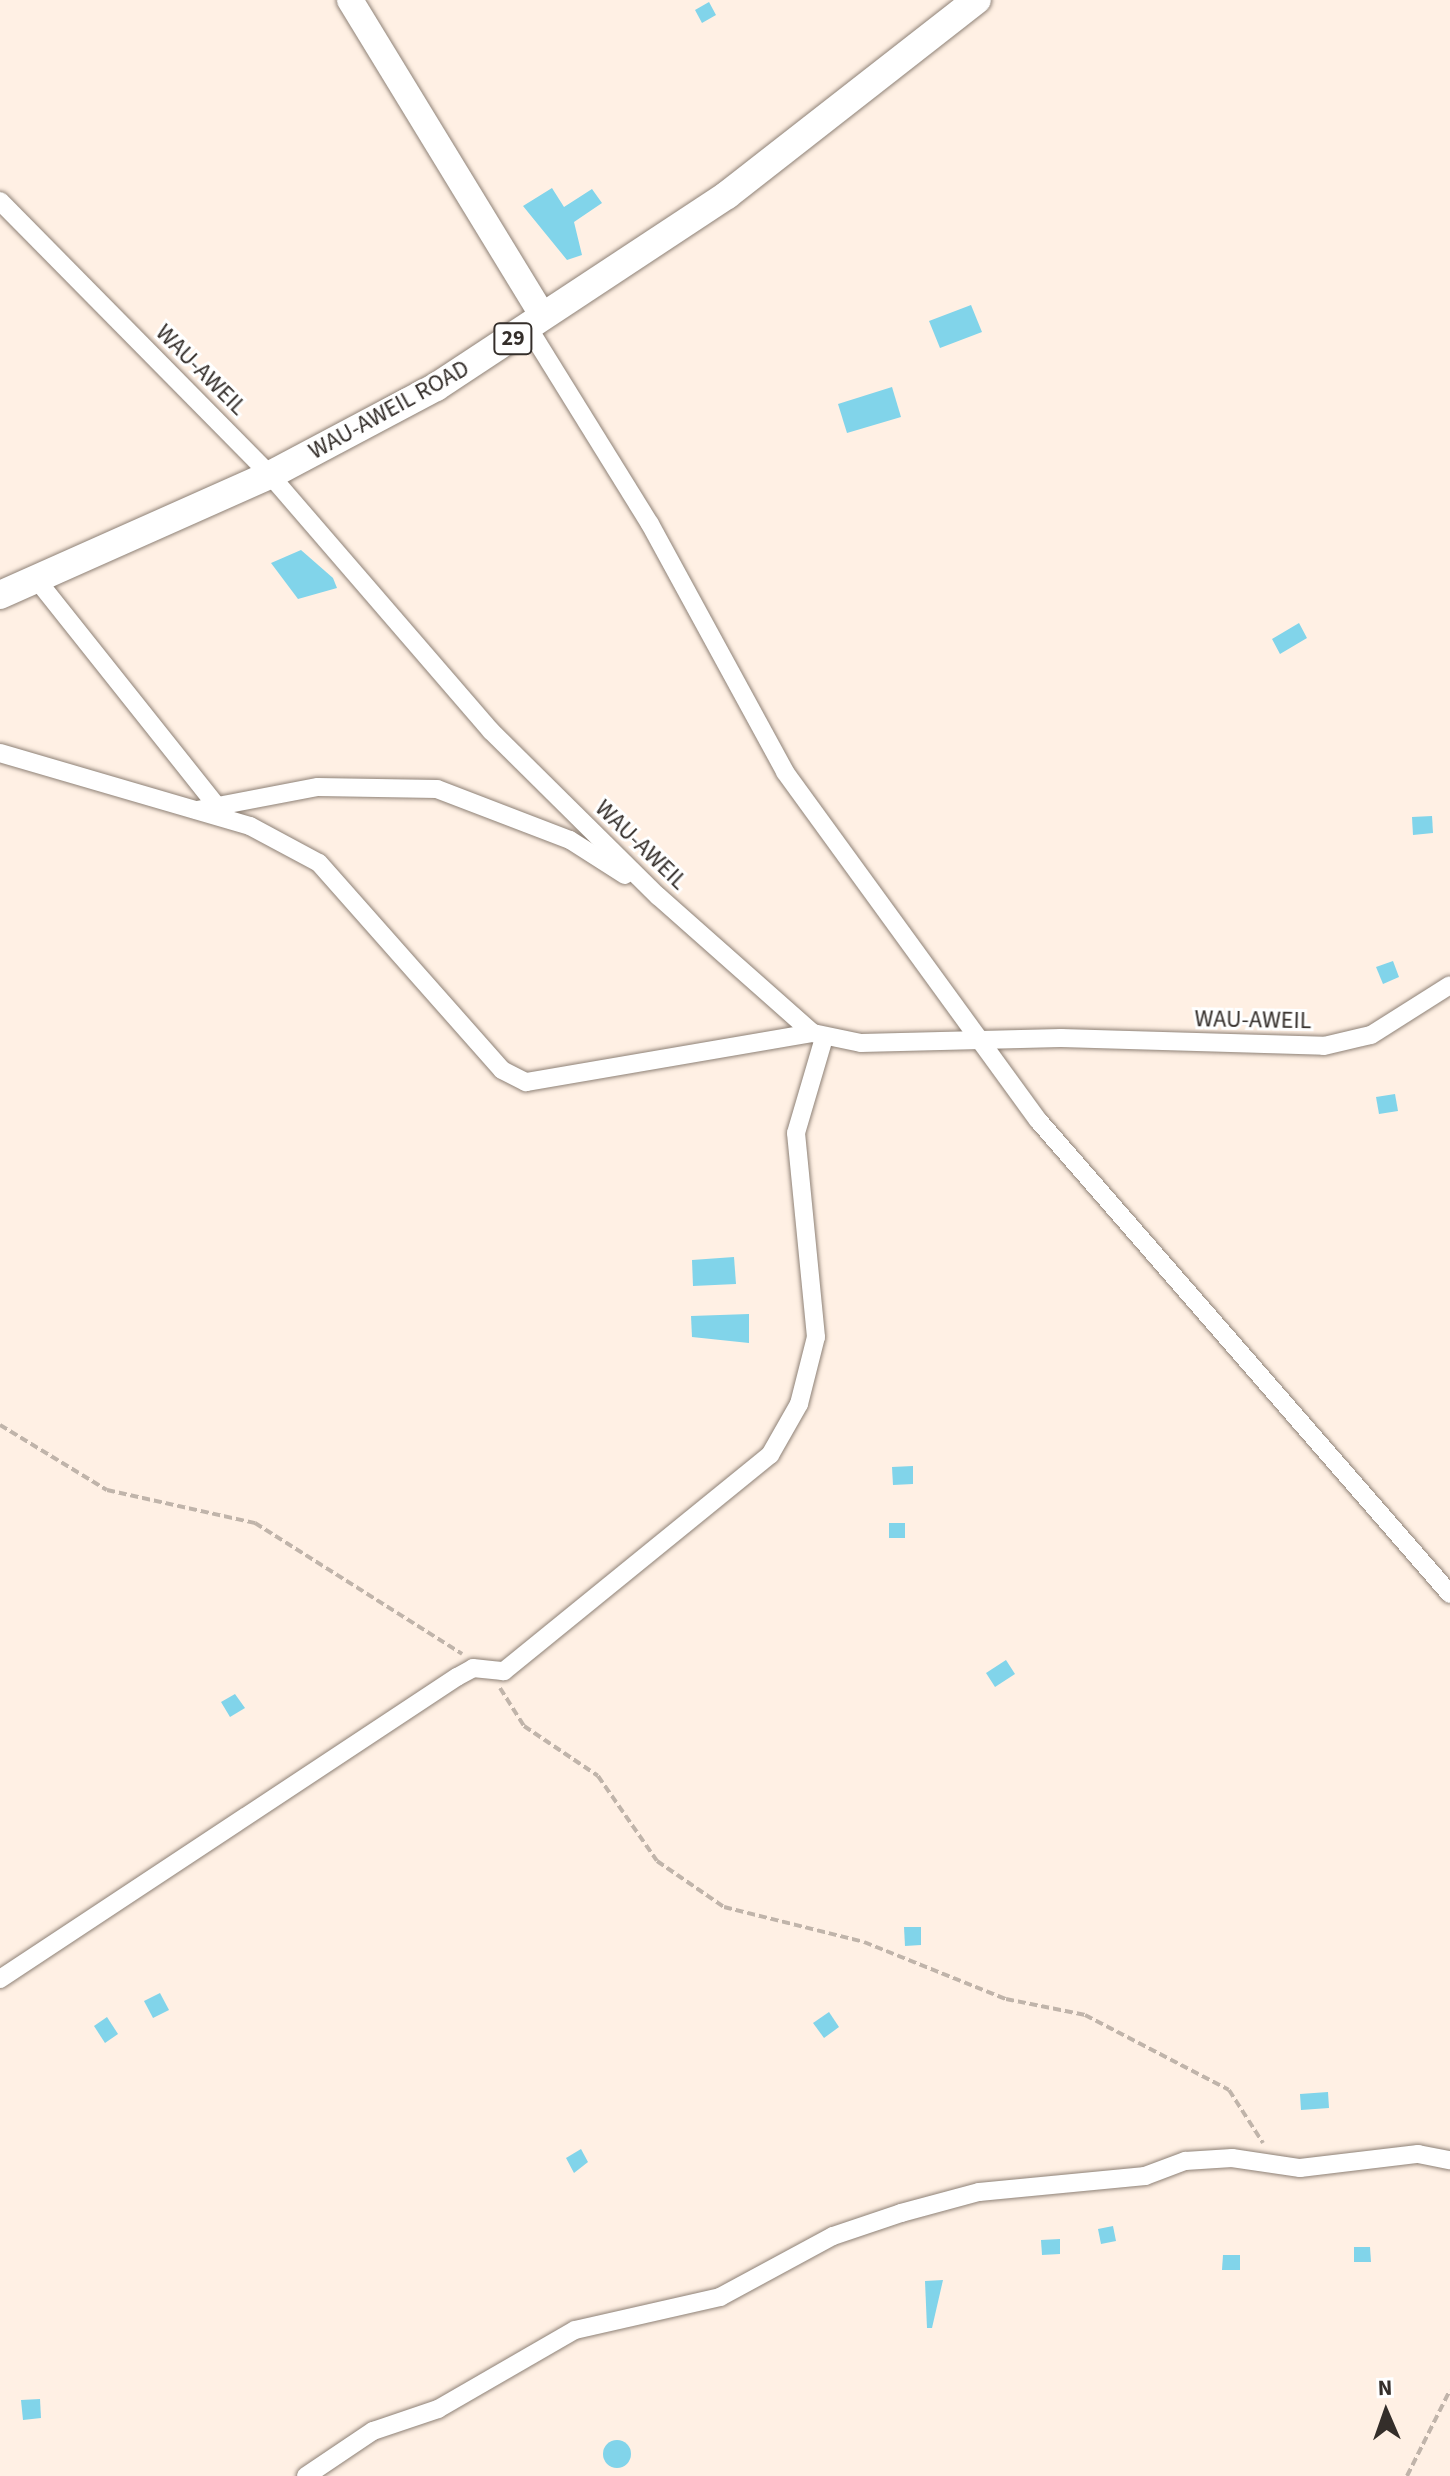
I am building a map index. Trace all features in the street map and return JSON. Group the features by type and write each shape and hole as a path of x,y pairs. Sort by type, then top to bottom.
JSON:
{"main road":[{"name":"WAU-AWEIL ROAD","path":"0,595 270,475 536,322 727,195 977,0"}],"street":[{"path":"350,0 650,524 785,772 982,1038 1038,1120 1144,1246 1450,1594"},
{"name":"WAU-AWEIL","path":"0,201 270,475 491,731 658,896 818,1035 893,1043 982,1038 1350,1043 1450,985"},
{"path":"37,580 216,805"},
{"path":"0,753 250,826 319,863 502,1070 526,1082 818,1035 796,1133 816,1337 785,1432 722,1495 504,1671 457,1677 0,1979"},
{"path":"197,810 318,787 437,789 570,840 658,896"},
{"path":"306,2476 373,2431 438,2409 575,2330 720,2297 865,2224 979,2192 1134,2178 1185,2161 1279,2161 1300,2168 1418,2154 1450,2160"}],"path":[{"path":"0,1425 107,1490 255,1523 489,1671 524,1726 605,1783 657,1861 724,1907 864,1942 1006,1999 1085,2015 1229,2090 1279,2161"},
{"path":"1407,2476 1450,2390"}],"building":[{"path":"709,2 716,15 702,23 695,10"},
{"path":"552,188 564,207 592,189 602,203 574,222 582,255 567,260 523,206"},
{"path":"971,305 982,332 940,348 929,321"},
{"path":"892,387 901,417 847,433 838,404"},
{"path":"301,550 333,578 337,588 298,599 271,563"},
{"path":"1299,623 1307,638 1280,654 1272,639"},
{"path":"1432,816 1433,833 1413,835 1412,817"},
{"path":"1393,961 1399,977 1383,984 1376,967"},
{"path":"1395,1094 1398,1111 1379,1114 1376,1097"},
{"path":"734,1257 736,1284 693,1286 692,1260"},
{"path":"749,1314 749,1343 692,1337 691,1316"},
{"path":"913,1466 913,1484 893,1485 892,1467"},
{"path":"889,1523 905,1523 905,1538 889,1538"},
{"path":"1006,1660 1015,1674 995,1687 986,1673"},
{"path":"235,1694 245,1708 230,1717 221,1702"},
{"path":"904,1927 921,1927 921,1945 905,1946"},
{"path":"160,1993 169,2010 153,2018 144,2001"},
{"path":"829,2012 839,2027 824,2038 813,2023"},
{"path":"107,2017 118,2034 105,2043 94,2026"},
{"path":"1328,2092 1329,2108 1301,2110 1300,2094"},
{"path":"581,2149 588,2162 574,2173 566,2158"},
{"path":"1113,2226 1116,2241 1101,2244 1098,2229"},
{"path":"1060,2239 1060,2254 1042,2255 1041,2240"},
{"path":"1354,2247 1370,2247 1371,2262 1354,2262"},
{"path":"1223,2255 1240,2255 1240,2270 1222,2270"},
{"path":"943,2280 932,2328 927,2328 925,2281"},
{"path":"40,2399 41,2418 23,2420 21,2400"},
{"path":"617,2440 627,2444 631,2454 627,2464 617,2468 607,2464 603,2454 607,2444"}]}
